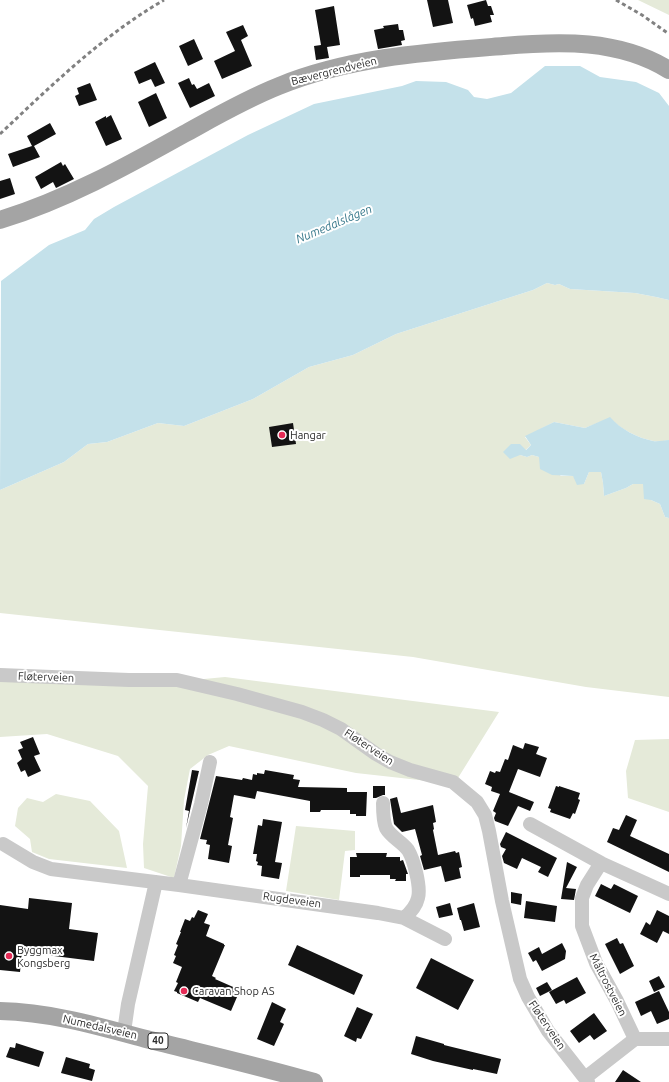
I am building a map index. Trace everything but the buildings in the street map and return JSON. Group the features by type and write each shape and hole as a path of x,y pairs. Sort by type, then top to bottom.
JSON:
{"main road":[{"name":"Bævergrendveien","path":"0,220 63,197 130,164 248,99 280,85 324,71 383,58 432,52 529,44 572,43 607,46 626,50 654,61 669,70"},
{"name":"Numedalsveien","path":"0,1011 52,1016 124,1032 270,1069 314,1082"}],"street":[{"name":"Fløterveien","path":"0,675 128,680 177,680 258,700 302,712 324,720 341,729 390,762 410,770 453,782 477,802 485,815 520,979 528,997 548,1031 586,1080"},
{"path":"179,885 201,804 210,762"},
{"path":"383,803 384,821 387,829 408,851 413,861 418,878 419,898 414,909 404,918"},
{"path":"530,824 601,863 669,894"},
{"name":"Rugdeveien","path":"3,844 33,862 51,869 179,885 378,913 404,918 445,939"},
{"name":"Måltrostveien","path":"601,863 587,885 582,898 582,926 596,963 617,1001 635,1039"},
{"path":"124,1032 128,1004 156,882"},
{"path":"586,1080 635,1039 669,1039"}],"green space":[{"path":"638,0 669,0 669,15"},
{"path":"547,283 555,285 559,284 570,289 635,293 669,300 669,440 655,441 641,438 624,429 610,418 585,428 554,422 525,437 531,445 520,455 527,457 532,455 539,457 561,476 573,476 584,484 589,472 601,472 604,496 633,484 643,484 651,500 660,504 665,517 669,518 669,697 586,687 413,657 0,613 0,490 64,462 88,444 107,442 158,423 184,426 253,399 309,367 353,355 396,334 533,290"},
{"path":"225,677 499,712 453,786 428,781 356,773 229,746 208,755 190,769 184,800 181,846 174,878 144,868 143,844 148,786 118,756 47,734 0,737 0,679 162,683"},
{"path":"669,739 669,812 628,798 626,771 635,740"},
{"path":"56,794 90,801 119,831 127,868 49,859 32,852 30,839 15,826 18,808 27,798 43,802"},
{"path":"296,826 355,831 355,850 345,851 339,900 286,891"}],"water":[{"name":"Numedalslågen","path":"545,66 580,66 600,77 636,82 659,93 669,106 669,300 635,293 570,289 559,284 555,285 547,283 533,290 396,334 353,355 309,367 253,399 184,426 158,423 107,442 88,444 64,462 0,490 1,281 49,245 85,230 94,219 114,207 248,135 314,104 402,86 416,81 446,82 468,90 474,97 487,99 511,93"},
{"path":"610,417 624,429 641,438 655,441 669,440 669,518 665,517 660,504 644,499 643,484 633,484 604,496 601,472 589,472 584,484 577,485 573,476 552,475 540,469 539,457 532,455 527,457 520,455 510,459 503,452 511,444 520,444 526,450 531,445 525,436 554,422 585,428"}],"railway":[{"path":"0,134 78,62 120,29 164,0"},
{"path":"616,0 642,15 669,34"}],"place":[{"name":"Hangar","path":"282,435"},
{"name":"Byggmax Kongsberg","path":"9,956"},
{"name":"Caravan Shop AS","path":"184,991"}]}
